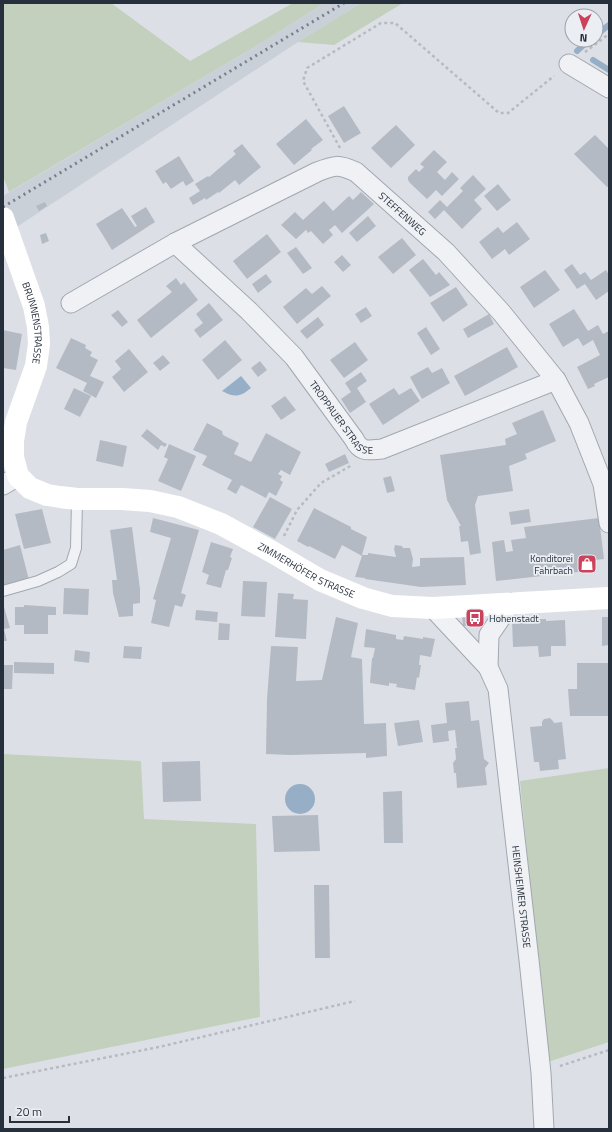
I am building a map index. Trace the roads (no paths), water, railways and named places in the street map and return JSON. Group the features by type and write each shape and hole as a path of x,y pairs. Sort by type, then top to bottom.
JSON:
{"street":[{"path":"569,64 609,88"},
{"name":"STEFFENWEG","path":"174,243 317,172 342,166 356,172 446,252 501,312 556,380 579,423 603,484 609,523"},
{"name":"BRUNNENSTRASSE","path":"3,218 34,306 38,327 39,344 36,366 16,422 13,441 11,481"},
{"path":"71,302 174,243"},
{"name":"TROPPAUER STRASSE","path":"174,243 249,310 294,357 358,446 366,450 382,449 556,380"},
{"name":"ZIMMERHÖFER STRASSE","path":"11,481 47,495 77,499 122,499 150,501 178,507 221,524 320,580 362,598 392,606 433,608 609,598"},
{"name":"HEINSHEIMER STRASSE","path":"488,667 489,635 512,603"},
{"name":"HEINSHEIMER STRASSE","path":"433,608 488,667 498,689 529,960 544,1129"}],"lane":[{"path":"3,592 38,581 58,572 70,564 76,548 77,499"}],"water":[{"path":"241,376 251,388 237,396 230,395 222,391"},
{"path":"300,784 311,788 315,799 311,810 300,814 289,810 285,799 289,788"}],"waterway":[{"path":"604,29 609,25"},
{"path":"577,51 580,48"},
{"path":"593,60 609,70"}],"railway":[{"path":"3,207 344,3"}],"place":[{"name":"Konditorei Fahrbach","path":"587,564"},
{"name":"Hohenstadt","path":"475,618"}]}
